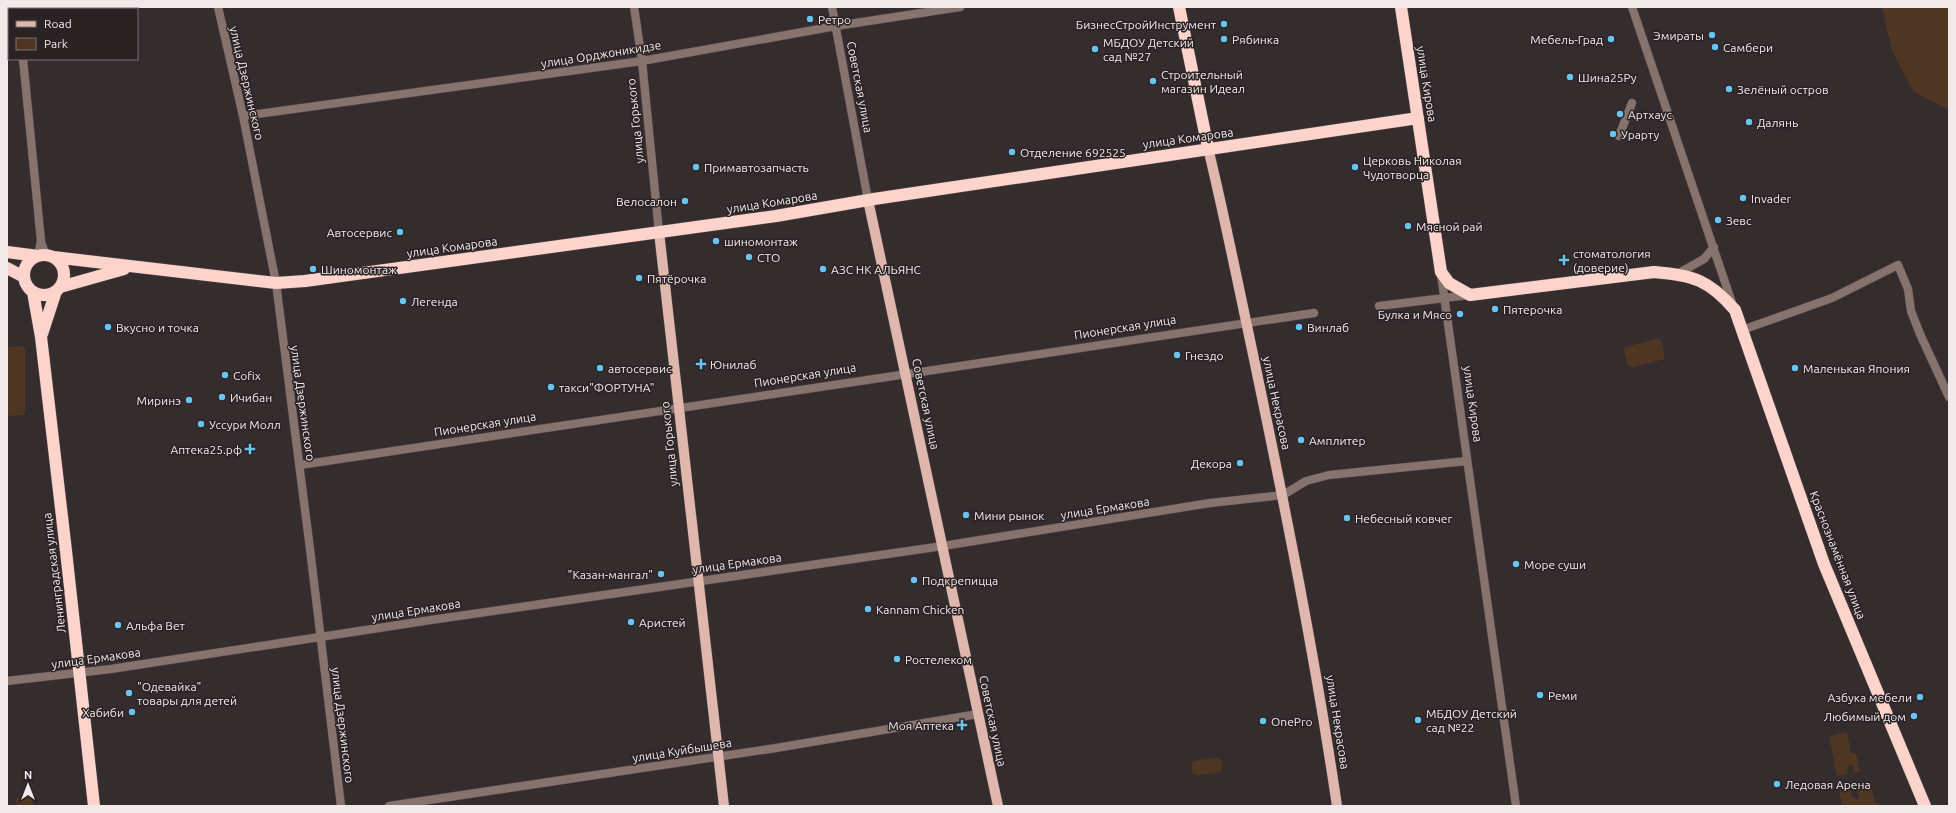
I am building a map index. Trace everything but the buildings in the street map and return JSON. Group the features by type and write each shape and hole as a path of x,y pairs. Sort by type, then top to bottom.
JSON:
{"highway":[{"name":"улица Некрасова","path":"1180,7 1208,148"},
{"name":"улица Кирова","path":"1401,7 1441,272"},
{"name":"улица Комарова","path":"7,252 276,283 305,281 776,216 868,200 1208,148 1418,118"},
{"path":"46,256 60,263 63,270 63,279 58,289 45,295 33,292 27,286 24,277 25,268 30,260 46,256"},
{"name":"улица Комарова","path":"58,289 130,267"},
{"path":"7,268 24,277"},
{"path":"1441,272 1449,283 1470,295 1654,272 1677,274"},
{"name":"Краснознамённая улица","path":"1677,274 1702,282 1720,293 1735,310 1824,564 1925,806"},
{"name":"Ленинградская улица","path":"41,337 58,289"},
{"name":"Ленинградская улица","path":"33,292 41,337 94,806"}],"main road":[{"name":"улица Некрасова","path":"1208,148 1229,239 1283,494 1316,673 1337,806"},
{"name":"Советская улица","path":"868,200 998,806"},
{"name":"улица Горького","path":"659,232 724,806"}],"street":[{"name":"улица Дзержинского","path":"218,7 243,116 276,283 300,465 341,806"},
{"name":"улица Горького","path":"634,7 642,61 659,232"},
{"name":"Советская улица","path":"832,7 868,200"},
{"name":"улица Орджоникидзе","path":"243,116 642,61 836,26 960,7"},
{"name":"Краснознамённая улица","path":"1632,7 1735,310"},
{"path":"23,60 41,241 46,256"},
{"path":"1619,136 1632,103"},
{"path":"1677,274 1704,259 1714,247"},
{"path":"1742,330 1832,298 1898,265 1908,289 1912,311 1920,334 1949,397"},
{"name":"улица Кирова","path":"1441,272 1516,806"},
{"path":"1380,306 1470,295"},
{"name":"Пионерская улица","path":"300,465 1314,313"},
{"name":"улица Ермакова","path":"7,682 80,673 943,546 1210,503 1283,494 1306,481 1329,475 1467,462"},
{"name":"улица Куйбышева","path":"389,806 719,757 978,714"}],"green space":[{"path":"1882,7 1949,7 1949,110 1914,92 1892,51"},
{"path":"1659,338 1662,342 1665,359 1633,367 1628,366 1624,352 1625,347"},
{"path":"23,346 25,349 25,413 23,415 7,416 7,347"},
{"path":"1847,732 1851,753 1856,753 1860,772 1854,773 1853,766 1850,764 1847,768 1848,774 1837,776 1829,736"},
{"path":"1215,758 1221,760 1222,769 1220,772 1199,775 1193,774 1191,767 1193,761"},
{"path":"1871,785 1875,803 1879,803 1880,806 1842,806 1839,792 1850,789 1852,797 1857,799 1859,797 1856,787"},
{"path":"32,796 33,806 17,806 16,798"}],"place":[{"name":"Ретро","path":"810,19"},
{"name":"БизнесСтройИнструмент","path":"1224,24"},
{"name":"Эмираты","path":"1712,35"},
{"name":"Рябинка","path":"1224,39"},
{"name":"Мебель-Град","path":"1611,39"},
{"name":"Самбери","path":"1715,47"},
{"name":"МБДОУ Детский сад №27","path":"1095,49"},
{"name":"Шина25Ру","path":"1570,77"},
{"name":"Строительный магазин Идеал","path":"1153,81"},
{"name":"Зелёный остров","path":"1729,89"},
{"name":"Артхаус","path":"1620,114"},
{"name":"Далянь","path":"1749,122"},
{"name":"Урарту","path":"1613,134"},
{"name":"Отделение 692525","path":"1012,152"},
{"name":"Примавтозапчасть","path":"696,167"},
{"name":"Церковь Николая Чудотворца","path":"1355,167"},
{"name":"Invader","path":"1743,198"},
{"name":"Велосалон","path":"685,201"},
{"name":"Зевс","path":"1718,220"},
{"name":"Мясной рай","path":"1408,226"},
{"name":"Автосервис","path":"400,232"},
{"name":"шиномонтаж","path":"716,241"},
{"name":"СТО","path":"749,257"},
{"name":"стоматология (доверие)","path":"1564,260"},
{"name":"Шиномонтаж","path":"313,269"},
{"name":"АЗС НК АЛЬЯНС","path":"823,269"},
{"name":"Пятёрочка","path":"639,278"},
{"name":"Легенда","path":"403,301"},
{"name":"Пятерочка","path":"1495,309"},
{"name":"Булка и Мясо","path":"1460,314"},
{"name":"Вкусно и точка","path":"108,327"},
{"name":"Винлаб","path":"1299,327"},
{"name":"Гнездо","path":"1177,355"},
{"name":"Юнилаб","path":"701,364"},
{"name":"автосервис","path":"600,368"},
{"name":"Маленькая Япония","path":"1795,368"},
{"name":"Cofix","path":"225,375"},
{"name":"такси\"ФОРТУНА\"","path":"551,387"},
{"name":"Ичибан","path":"222,397"},
{"name":"Миринэ","path":"189,400"},
{"name":"Уссури Молл","path":"201,424"},
{"name":"Амплитер","path":"1301,440"},
{"name":"Аптека25.рф","path":"250,449"},
{"name":"Декора","path":"1240,463"},
{"name":"Мини рынок","path":"966,515"},
{"name":"Небесный ковчег","path":"1347,518"},
{"name":"Море суши","path":"1516,564"},
{"name":"\"Казан-мангал\"","path":"661,574"},
{"name":"Подкрепицца","path":"914,580"},
{"name":"Kannam Chicken","path":"868,609"},
{"name":"Аристей","path":"631,622"},
{"name":"Альфа Вет","path":"118,625"},
{"name":"Ростелеком","path":"897,659"},
{"name":"\"Одевайка\" товары для детей","path":"129,693"},
{"name":"Реми","path":"1540,695"},
{"name":"Азбука мебели","path":"1920,697"},
{"name":"Хабиби","path":"132,712"},
{"name":"Любимый дом","path":"1914,716"},
{"name":"МБДОУ Детский сад №22","path":"1418,720"},
{"name":"OnePro","path":"1263,721"},
{"name":"Моя Аптека","path":"962,725"},
{"name":"Ледовая Арена","path":"1777,784"}]}
